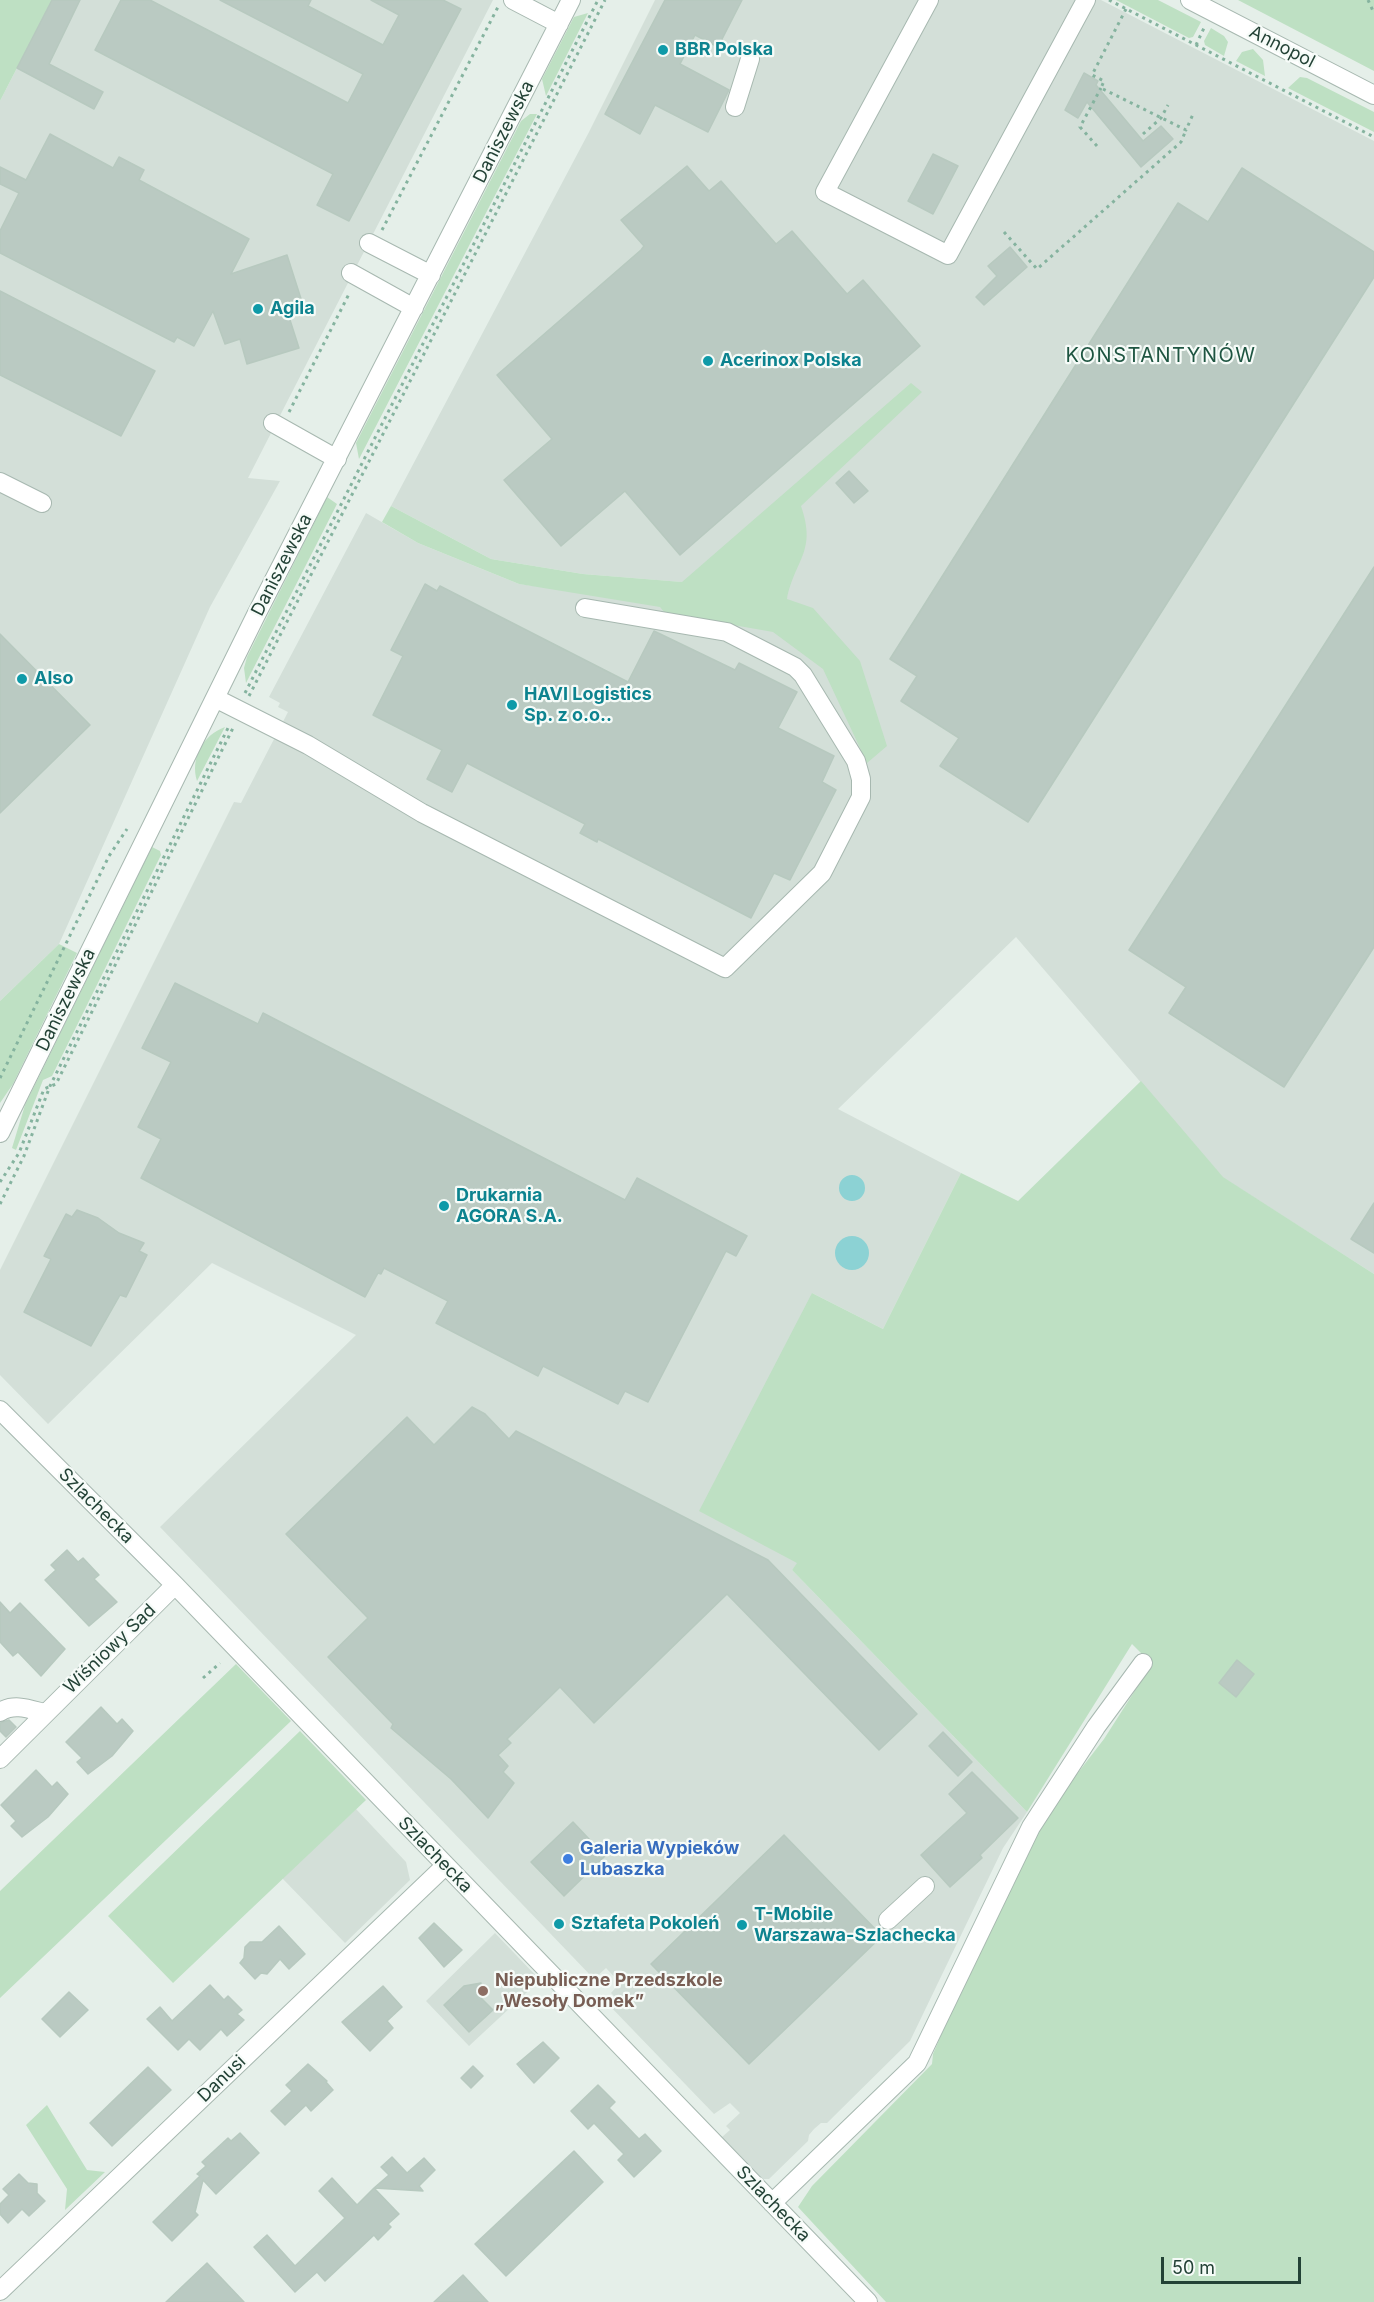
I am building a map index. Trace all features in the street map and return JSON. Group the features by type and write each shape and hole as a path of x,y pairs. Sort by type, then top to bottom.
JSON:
{"street":[{"path":"513,0 559,24"},
{"name":"Daniszewska","path":"0,1133 215,698 572,0"},
{"path":"929,0 825,192 948,255 1079,3"},
{"name":"Annopol","path":"1190,0 1374,95"},
{"path":"735,107 750,59"},
{"path":"372,245 431,275"},
{"path":"354,275 414,308"},
{"path":"277,425 337,459"},
{"path":"0,482 42,503"},
{"path":"215,698 308,745 423,813 725,968 822,873 861,797 861,779 856,761 803,675 795,667 727,632 585,609"},
{"name":"Szlachecka","path":"0,1410 175,1585 868,2302"},
{"name":"Wiśniowy Sad","path":"0,1759 175,1585"},
{"path":"772,2203 917,2063 1031,1827 1096,1727 1143,1663"},
{"path":"0,1712 7,1708 22,1707 44,1713"},
{"name":"Danusi","path":"0,2291 445,1866"},
{"path":"888,1920 924,1886"}],"path":[{"path":"372,245 501,0"},
{"path":"0,1204 24,1156 50,1086 598,0"},
{"path":"239,710 605,0"},
{"path":"1109,0 1374,137"},
{"path":"1368,0 1374,13"},
{"path":"1096,146 1080,128 1104,81 1092,75 1125,9"},
{"path":"1196,45 1207,24"},
{"path":"1101,87 1186,130"},
{"path":"1143,134 1161,118 1167,105"},
{"path":"1004,232 1037,268 1181,142 1194,112"},
{"path":"277,425 354,275"},
{"path":"0,1078 109,856 127,829"},
{"path":"0,1182 19,1153 44,1089 50,1086"},
{"path":"203,1678 220,1663"}],"shaded area":[{"path":"52,0 493,0 248,478 280,481 210,607 59,944 0,1001 0,101"},
{"path":"655,0 1101,0 1374,141 1374,1274 1222,1177 1016,937 838,1109 961,1173 883,1329 812,1293 798,1563 792,1570 1027,1812 1003,1848 910,2041 827,2123 821,2123 814,2129 808,2141 769,2179 763,2179 722,2137 730,2130 726,2126 740,2113 730,2103 714,2114 607,2003 614,1996 611,1993 620,1983 606,1968 594,1979 160,1527 356,1335 212,1263 48,1424 0,1375 0,1270 234,802 241,803 288,712 278,707 280,703 269,697 366,513 418,543 519,584 550,588 681,582 583,574 491,559 391,506 589,132"},
{"path":"356,1809 406,1862 410,1880 345,1943 282,1878"},
{"name":"Niepubliczne Przedszkole „Wesoły Domek”","path":"495,1933 540,1980 469,2046 426,2001"}],"green space":[{"path":"0,0 52,0 0,101"},
{"path":"1116,0 1158,0 1201,22 1193,37 1189,38"},
{"path":"1238,0 1374,0 1374,71"},
{"path":"588,13 546,96 542,79 574,17"},
{"path":"1211,28 1224,36 1228,42 1224,56 1205,45 1204,41"},
{"path":"1253,49 1263,60 1265,76 1236,61 1242,52"},
{"path":"1300,77 1307,78 1374,112 1374,132 1288,88"},
{"path":"530,114 537,114 359,459 356,443 521,121"},
{"path":"911,383 922,392 801,506 807,534 806,545 787,599 813,608 860,661 887,746 867,763 823,669 773,632 665,613 660,607 519,584 418,543 382,522 391,506 491,559 583,574 682,582"},
{"path":"327,497 337,504 246,683 244,668 247,657"},
{"path":"225,727 197,781 195,764 200,748 210,736"},
{"path":"152,847 160,851 161,855 52,1076 43,1080 16,1150 12,1148 25,1105"},
{"path":"59,944 77,953 13,1084 0,1103 0,1001"},
{"path":"1141,1081 1223,1177 1374,1274 1374,2302 886,2302 798,2207 812,2186 932,2064 933,2054 985,1932 1041,1828 1060,1796 1104,1739 1152,1664 1132,1644 1027,1812 792,1570 797,1563 699,1511 812,1293 883,1329 961,1173 1018,1201"},
{"path":"236,1664 291,1721 0,1998 0,1891"},
{"path":"300,1731 366,1800 173,1983 108,1916"},
{"path":"47,2105 87,2170 105,2172 65,2210 67,2189 26,2125"}],"water":[{"path":"852,1175 861,1179 865,1188 861,1197 852,1201 843,1197 839,1188 843,1179"},
{"path":"852,1236 864,1241 869,1253 864,1265 852,1270 840,1265 835,1253 840,1241"}],"building":[{"path":"52,0 80,0 49,64 103,92 94,109 17,68"},
{"path":"121,0 150,0 348,103 363,74 220,0 311,0 308,6 383,45 399,15 371,0 443,0 461,9 349,221 317,205 333,174 95,50"},
{"path":"665,0 742,0 718,47 695,35 680,64 729,90 708,132 655,105 640,134 605,114"},
{"path":"1084,73 1098,81 1096,85 1143,141 1161,126 1173,139 1141,167 1087,102 1078,118 1065,110"},
{"path":"50,134 113,168 119,157 144,170 139,180 249,239 231,274 287,255 303,305 296,307 290,320 299,348 247,364 240,339 225,344 213,311 194,346 177,337 174,342 0,253 0,231 19,193 0,184 0,167 26,180"},
{"path":"933,154 958,166 933,214 908,201"},
{"name":"Acerinox Polska","path":"687,166 709,191 721,181 776,244 792,231 847,294 863,280 920,346 680,555 625,491 561,546 504,480 552,439 497,375 641,250 644,246 621,220"},
{"path":"1242,168 1374,252 1374,277 1028,822 940,766 959,738 901,701 917,676 890,659 1178,203 1208,222"},
{"path":"1010,247 1027,267 984,305 976,297 997,276 988,266"},
{"path":"0,291 155,371 121,436 0,375"},
{"path":"849,471 868,491 854,503 836,483"},
{"path":"1374,567 1374,947 1284,1087 1169,1013 1186,987 1129,950"},
{"path":"425,584 437,591 440,586 628,682 654,631 735,670 739,663 797,692 778,728 834,756 822,782 836,790 790,880 774,873 751,918 598,839 597,842 580,833 585,824 467,763 452,792 427,779 442,750 373,715 403,656 391,650"},
{"name":"Also","path":"0,634 90,725 0,813"},
{"name":"Drukarnia AGORA S.A.","path":"175,983 258,1024 263,1013 625,1200 637,1178 747,1236 736,1256 726,1251 648,1402 625,1391 618,1404 543,1366 538,1376 436,1323 448,1301 384,1268 381,1274 378,1273 365,1297 141,1178 161,1139 138,1127 171,1062 142,1048"},
{"path":"1374,1203 1374,1253 1351,1239"},
{"path":"77,1210 98,1218 119,1233 144,1243 139,1251 147,1255 126,1297 120,1295 91,1346 24,1312 51,1259 44,1256 66,1214 72,1217"},
{"path":"472,1407 485,1414 509,1439 516,1431 768,1560 917,1714 879,1750 727,1594 594,1723 560,1687 507,1739 511,1743 498,1755 508,1766 503,1772 514,1783 488,1818 451,1779 391,1728 393,1724 328,1657 368,1618 286,1534 407,1417 434,1445"},
{"path":"67,1550 78,1562 83,1558 99,1575 94,1579 117,1602 89,1626 45,1580 56,1570 51,1565"},
{"path":"0,1602 10,1613 20,1603 65,1649 41,1676 18,1652 13,1656 0,1642"},
{"path":"1237,1660 1254,1674 1236,1697 1219,1683"},
{"path":"101,1707 117,1724 122,1719 133,1731 112,1756 88,1774 77,1762 82,1758 66,1742"},
{"path":"9,1720 16,1727 6,1737 0,1731 0,1723"},
{"path":"943,1732 972,1762 958,1776 929,1746"},
{"path":"36,1770 52,1787 57,1782 68,1794 48,1817 22,1837 11,1826 16,1821 1,1805"},
{"path":"972,1772 1018,1818 980,1855 982,1858 950,1887 921,1855 967,1813 949,1794"},
{"path":"573,1822 605,1856 564,1896 531,1862"},
{"path":"784,1835 882,1936 749,2064 651,1964"},
{"path":"434,1923 462,1950 444,1967 419,1938"},
{"path":"279,1926 305,1954 289,1969 280,1959 267,1974 261,1973 255,1979 240,1963 244,1958 245,1947 250,1942 262,1942"},
{"path":"481,1983 477,1994 493,2010 469,2032 444,2005 464,1986"},
{"path":"210,1985 224,2000 228,1996 242,2010 237,2014 244,2020 227,2036 221,2029 200,2050 189,2039 178,2050 147,2019 160,2007 172,2021"},
{"path":"383,1986 402,2007 387,2021 393,2028 370,2051 342,2022"},
{"path":"69,1992 88,2010 60,2037 42,2019"},
{"path":"543,2042 559,2058 534,2083 517,2064"},
{"path":"308,2064 327,2081 333,2090 311,2111 306,2105 285,2125 271,2111 292,2091 286,2085"},
{"path":"473,2066 483,2076 471,2088 461,2078"},
{"path":"148,2067 171,2090 112,2146 90,2123"},
{"path":"598,2085 615,2102 609,2108 639,2139 645,2134 661,2151 634,2177 618,2160 624,2154 594,2123 588,2129 571,2111"},
{"path":"240,2133 259,2153 216,2194 203,2180 195,2212 198,2215 172,2241 153,2222 200,2176 197,2174 206,2166 202,2162 228,2138 231,2141"},
{"path":"574,2151 603,2182 506,2276 475,2244"},
{"path":"392,2157 407,2173 424,2158 435,2170 419,2186 423,2191 374,2188 389,2175 381,2167"},
{"path":"19,2174 28,2183 37,2184 37,2193 45,2201 29,2216 22,2209 8,2223 0,2214 0,2204 9,2195 3,2189"},
{"path":"332,2178 357,2205 374,2188 399,2214 388,2224 391,2227 378,2240 374,2235 325,2281 317,2272 295,2292 254,2247 267,2235 295,2266 345,2218 319,2191"},
{"path":"207,2263 244,2302 166,2302"},
{"path":"463,2275 488,2302 434,2302"}],"place":[{"name":"BBR Polska","path":"663,50"},
{"name":"Agila","path":"258,309"},
{"name":"Acerinox Polska","path":"708,361"},
{"name":"Also","path":"22,679"},
{"name":"HAVI Logistics Sp. z o.o..","path":"512,705"},
{"name":"Drukarnia AGORA S.A.","path":"444,1206"},
{"name":"Galeria Wypieków Lubaszka","path":"568,1859"},
{"name":"Sztafeta Pokoleń","path":"559,1924"},
{"name":"T-Mobile Warszawa-Szlachecka","path":"742,1925"},
{"name":"Niepubliczne Przedszkole „Wesoły Domek”","path":"483,1991"}],"district":[{"name":"KONSTANTYNÓW","path":"1161,356"}]}
